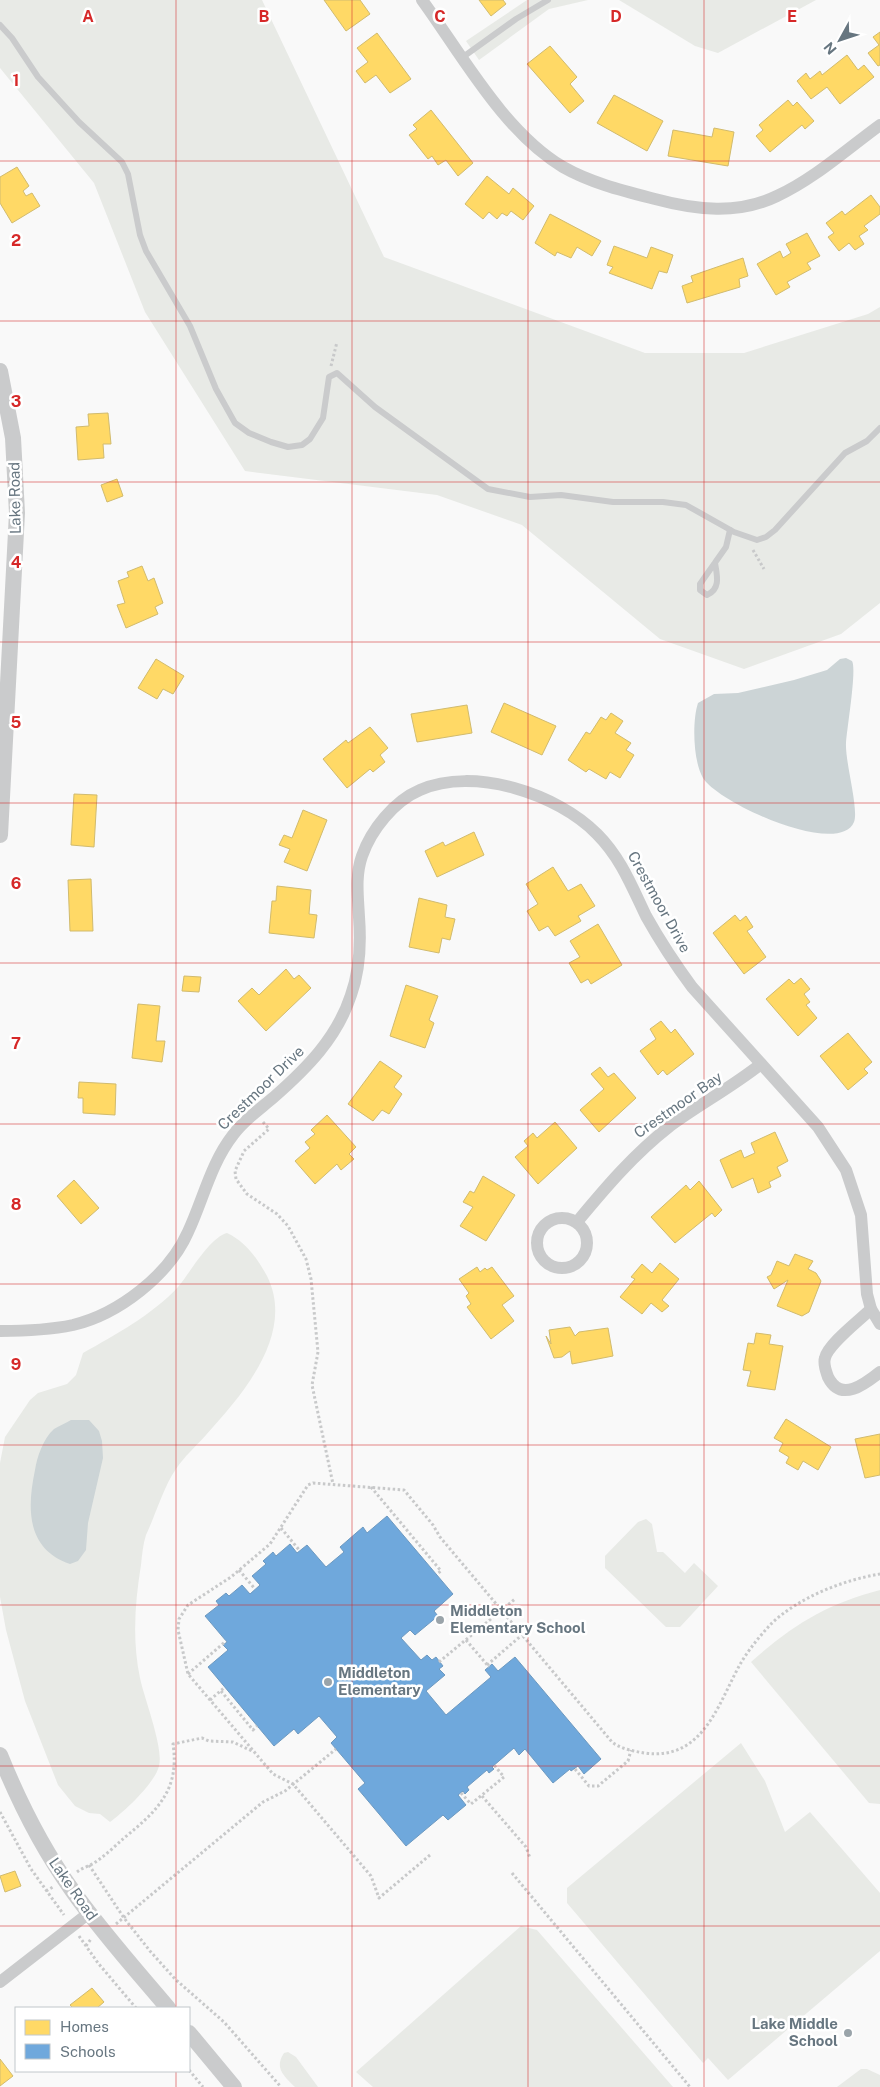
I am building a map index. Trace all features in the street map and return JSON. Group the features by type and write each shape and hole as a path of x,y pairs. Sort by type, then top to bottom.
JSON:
{"street":[{"path":"422,0 520,133 563,166 609,186 679,206 729,209 753,205 776,197 799,184 880,125"},
{"name":"Lake Road","path":"0,371 13,438 17,512 0,835"},
{"name":"Crestmoor Drive","path":"0,1331 52,1328 75,1324 97,1316 137,1292 174,1256 187,1236 213,1170 230,1138 314,1060 342,1018 352,994 358,968 360,934 357,874 362,856 382,821 399,804 419,790 443,783 466,781 492,784 540,797 582,820 612,850 661,942 692,987 818,1127 846,1170 861,1215 866,1285 871,1310 880,1324"},
{"name":"Crestmoor Bay","path":"577,1222 610,1182 646,1146 692,1111 721,1094 761,1064"},
{"path":"569,1218 577,1222 587,1234 587,1250 583,1258 571,1267 563,1269 548,1264 538,1249 539,1232 552,1219 569,1218"},
{"path":"871,1310 830,1348 825,1357 825,1369 830,1380 838,1388 849,1390 860,1388 880,1372"},
{"name":"Lake Road","path":"0,1755 38,1836 62,1876 89,1913 167,2007"},
{"path":"0,1982 89,1913"},
{"path":"190,2034 234,2087"}],"lane":[{"path":"463,57 516,19 548,0"},
{"path":"0,25 12,38 38,77 79,122 114,152 122,162 128,174 140,235 146,251 190,326 216,389 235,423 249,433 288,447 302,445 310,439 323,418 327,402 327,383 331,374 337,373 342,375 375,407 488,489 530,497 561,495 613,502 663,502 686,505 730,530 752,539 766,538 845,453 867,441 880,428"},
{"path":"715,563 726,547 730,530"}],"path":[{"path":"331,374 331,358 337,342"},
{"path":"752,539 755,556 764,569"},
{"path":"269,1129 244,1151 235,1171 236,1179 247,1194 277,1214 288,1226 306,1259 311,1279 318,1352 312,1385 333,1484"},
{"path":"430,1855 379,1898 370,1876 293,1784 274,1776 188,1674 178,1630 180,1616 194,1600 239,1570 270,1544 308,1485 313,1483 333,1484 404,1490 500,1610 612,1742 631,1750 665,1753 692,1740 714,1718 742,1661 771,1624 806,1600 850,1582 880,1574"},
{"path":"371,1488 440,1571 437,1574"},
{"path":"280,1528 300,1551"},
{"path":"404,1535 408,1532"},
{"path":"239,1570 255,1589"},
{"path":"439,1662 514,1599"},
{"path":"466,1640 488,1666 522,1635"},
{"path":"188,1674 226,1641"},
{"path":"210,1700 225,1687"},
{"path":"221,1691 253,1730 257,1726"},
{"path":"254,1752 239,1744 209,1741 202,1738 173,1744 174,1760 171,1780 160,1806 146,1820 89,1865 124,1918 175,1979 224,2022 281,2087"},
{"path":"124,1918 263,1802 293,1784 336,1749"},
{"path":"575,1769 589,1786 598,1786 628,1761 631,1750"},
{"path":"461,1792 471,1804 482,1796 504,1777 494,1765"},
{"path":"482,1796 526,1847 530,1858"},
{"path":"0,1812 21,1852 46,1891"},
{"path":"512,1873 690,2087"},
{"path":"86,1946 135,2007"},
{"path":"190,2071 203,2087"}],"shaded area":[{"path":"0,0 262,0 384,257 645,353 744,353 868,314 880,307 880,603 841,634 744,669 660,639 522,525 437,495 245,471 145,312 94,183 0,68"},
{"path":"527,0 588,0 549,9 479,60 466,41"},
{"path":"619,0 816,0 718,53 695,46"},
{"path":"846,658 852,661 853,666 853,687 846,751 855,807 854,822 844,831 826,834 804,830 778,823 753,812 713,789 703,778 695,752 695,720 698,703 714,694 738,693 827,670 840,659"},
{"path":"227,1233 240,1241 250,1251 267,1276 274,1298 275,1320 270,1341 261,1362 249,1382 171,1476 146,1535 137,1593 135,1635 140,1678 159,1747 159,1766 152,1781 145,1789 110,1822 100,1814 89,1813 75,1806 58,1785 25,1701 6,1630 0,1597 0,1463 5,1437 30,1400 38,1393 67,1384 76,1375 83,1353 133,1324 157,1307 178,1287 213,1242"},
{"path":"71,1420 89,1420 99,1431 102,1441 103,1458 88,1523 86,1550 78,1561 70,1564 56,1557 37,1538 33,1526 31,1499 36,1465 44,1443 54,1429"},
{"path":"646,1519 652,1524 657,1552 663,1552 685,1573 694,1563 718,1586 680,1627 666,1627 605,1568 605,1556 638,1522"},
{"path":"880,1590 880,1804 869,1803 751,1662 781,1637 811,1617 843,1602"},
{"path":"741,1743 765,1781 785,1832 810,1812 880,1893 880,1951 728,2080 708,2058 703,2063 567,1903 567,1888"},
{"path":"521,1926 537,1930 673,2087 373,2087 356,2072"},
{"path":"288,2052 296,2057 318,2087 295,2087 287,2079 282,2072 280,2063 284,2053"},
{"path":"861,2069 867,2069 880,2075 880,2087 837,2087"}],"building: Homes":[{"path":"324,0 360,0 370,14 346,31"},
{"path":"479,0 503,0 506,4 491,16"},
{"path":"880,32 880,65 878,66 868,53 879,45 873,37"},
{"path":"377,33 411,79 390,93 376,75 365,83 356,71 368,62 357,48"},
{"path":"550,46 577,77 570,84 584,101 570,113 527,64"},
{"path":"847,55 858,70 864,65 874,77 840,104 827,87 811,99 797,81 806,73 810,79 820,71 822,75"},
{"path":"614,95 663,121 647,151 597,123"},
{"path":"788,100 793,106 797,102 814,121 805,129 802,125 770,152 756,136 763,130 759,125"},
{"path":"431,110 473,163 458,176 446,160 438,165 432,156 428,159 409,135 417,129 413,125"},
{"path":"714,128 734,132 728,166 668,156 673,130 712,137"},
{"path":"17,167 29,186 23,191 26,196 32,193 40,206 12,223 0,203 0,177"},
{"path":"487,176 509,194 513,188 534,206 523,220 511,211 507,216 502,213 497,219 489,212 483,219 465,204"},
{"path":"871,195 880,207 880,214 864,226 868,230 859,236 864,244 855,250 849,243 839,251 828,237 834,233 826,223 842,211 845,215"},
{"path":"550,214 601,241 592,256 577,247 571,258 557,252 555,256 535,243"},
{"path":"807,233 820,256 807,263 811,269 787,282 790,287 776,295 757,264 780,251 783,258 791,253 786,244"},
{"path":"614,246 647,258 651,247 673,255 667,273 659,271 652,289 609,273 613,267 607,265"},
{"path":"743,258 748,276 739,279 740,287 687,303 682,286 693,282 691,276"},
{"path":"108,413 111,444 103,444 104,458 78,460 76,427 89,426 88,414"},
{"path":"117,479 123,496 107,502 101,485"},
{"path":"142,566 148,581 154,578 163,603 155,607 158,614 126,628 117,605 125,603 118,581 129,577 127,572"},
{"path":"156,659 184,676 173,694 163,689 157,699 138,688"},
{"path":"504,703 556,726 542,755 491,732"},
{"path":"467,705 472,733 417,742 411,714"},
{"path":"611,713 623,721 615,733 631,743 626,750 634,755 620,778 610,772 606,779 589,769 586,772 568,760 586,732 590,734 601,717 606,720"},
{"path":"370,727 388,748 380,755 385,762 373,772 370,769 347,788 323,759 346,740 348,743"},
{"path":"74,794 97,795 94,847 71,845"},
{"path":"303,810 327,820 307,871 284,862 290,849 279,845 284,835 292,838"},
{"path":"474,832 484,855 437,877 425,851 443,842 445,846"},
{"path":"553,867 568,891 581,884 595,906 578,916 581,921 555,936 548,926 539,931 527,911 538,904 526,884"},
{"path":"91,879 93,931 70,931 68,880"},
{"path":"277,886 311,890 309,914 317,915 314,938 269,933 272,901 276,901"},
{"path":"419,898 447,905 445,917 455,919 450,940 442,938 439,953 409,947"},
{"path":"735,915 740,921 746,916 753,927 747,931 766,957 744,974 713,933"},
{"path":"598,924 622,965 591,984 588,979 581,983 569,963 580,957 570,941"},
{"path":"286,969 294,979 299,975 311,988 266,1031 238,1001 252,988 259,995"},
{"path":"184,976 201,977 199,992 182,991"},
{"path":"801,978 810,989 804,994 810,1002 806,1005 817,1018 798,1036 766,999 789,979 794,984"},
{"path":"406,985 438,996 429,1020 434,1023 425,1048 390,1036"},
{"path":"138,1004 160,1006 156,1041 165,1041 162,1062 132,1058"},
{"path":"661,1021 671,1033 675,1029 694,1054 667,1075 663,1070 658,1075 640,1051 656,1039 650,1029"},
{"path":"848,1033 872,1062 864,1069 868,1073 848,1090 820,1056"},
{"path":"380,1061 402,1076 394,1087 402,1094 389,1114 382,1110 373,1121 348,1104"},
{"path":"600,1067 608,1077 614,1073 636,1098 599,1132 580,1110 604,1089 591,1074"},
{"path":"79,1082 116,1084 115,1115 83,1113 83,1098 78,1098"},
{"path":"327,1115 356,1147 349,1154 354,1159 341,1170 337,1164 315,1184 295,1161 310,1148 305,1142 315,1134 311,1130"},
{"path":"555,1122 577,1148 538,1184 515,1157 528,1146 524,1141 533,1133 537,1138"},
{"path":"775,1132 788,1161 777,1167 781,1176 769,1182 771,1187 758,1193 753,1178 732,1188 720,1160 741,1150 744,1158 755,1153 751,1143"},
{"path":"483,1176 515,1195 486,1241 460,1226 473,1207 463,1202 470,1191 474,1193"},
{"path":"74,1180 99,1208 81,1224 57,1196"},
{"path":"699,1181 722,1210 715,1217 712,1213 675,1243 651,1217 686,1185 690,1190"},
{"path":"795,1254 813,1261 808,1269 816,1273 821,1281 809,1312 802,1316 777,1306 788,1280 774,1289 767,1277 771,1275 777,1261 789,1266"},
{"path":"660,1263 679,1279 662,1300 669,1306 662,1312 651,1303 642,1314 620,1297 635,1279 631,1277 642,1264 652,1273"},
{"path":"477,1267 480,1272 485,1268 487,1270 492,1267 514,1296 502,1305 514,1321 491,1339 467,1307 471,1304 466,1296 469,1293 459,1279"},
{"path":"570,1327 575,1336 579,1332 608,1328 613,1356 572,1364 570,1351 562,1357 554,1358 546,1336 551,1344 549,1330"},
{"path":"756,1333 771,1335 769,1344 783,1346 775,1390 747,1386 751,1371 743,1370 748,1343 754,1344"},
{"path":"786,1419 831,1447 818,1470 803,1461 798,1470 786,1463 789,1457 779,1451 783,1443 774,1438"},
{"path":"880,1434 880,1475 865,1478 855,1439"},
{"path":"15,1871 21,1886 5,1892 0,1876"},
{"path":"92,1988 104,2002 98,2007 72,2007 70,2005"},
{"path":"0,2059 13,2076 0,2086"}],"building: Schools":[{"name":"Middleton Elementary","path":"387,1516 453,1594 434,1611 438,1616 415,1635 410,1630 401,1638 421,1660 427,1655 432,1660 436,1657 443,1666 439,1669 445,1675 426,1691 446,1715 491,1677 485,1670 492,1664 498,1671 515,1657 601,1759 584,1774 578,1766 571,1771 570,1769 553,1783 525,1749 519,1755 514,1748 492,1767 494,1769 489,1773 487,1770 467,1787 469,1790 465,1794 463,1791 458,1795 466,1805 448,1820 443,1815 406,1846 358,1789 365,1783 331,1743 337,1737 319,1716 298,1734 294,1729 274,1746 208,1667 228,1650 223,1645 227,1642 205,1616 219,1605 216,1601 226,1593 229,1596 242,1585 250,1594 260,1585 252,1576 266,1564 263,1561 273,1552 276,1556 290,1544 297,1553 307,1545 326,1567 344,1552 340,1547 363,1527 367,1533"}],"place":[{"name":"Middleton Elementary School","path":"440,1620"},
{"name":"Middleton Elementary","path":"328,1682"},
{"name":"Lake Middle School","path":"848,2033"}]}
